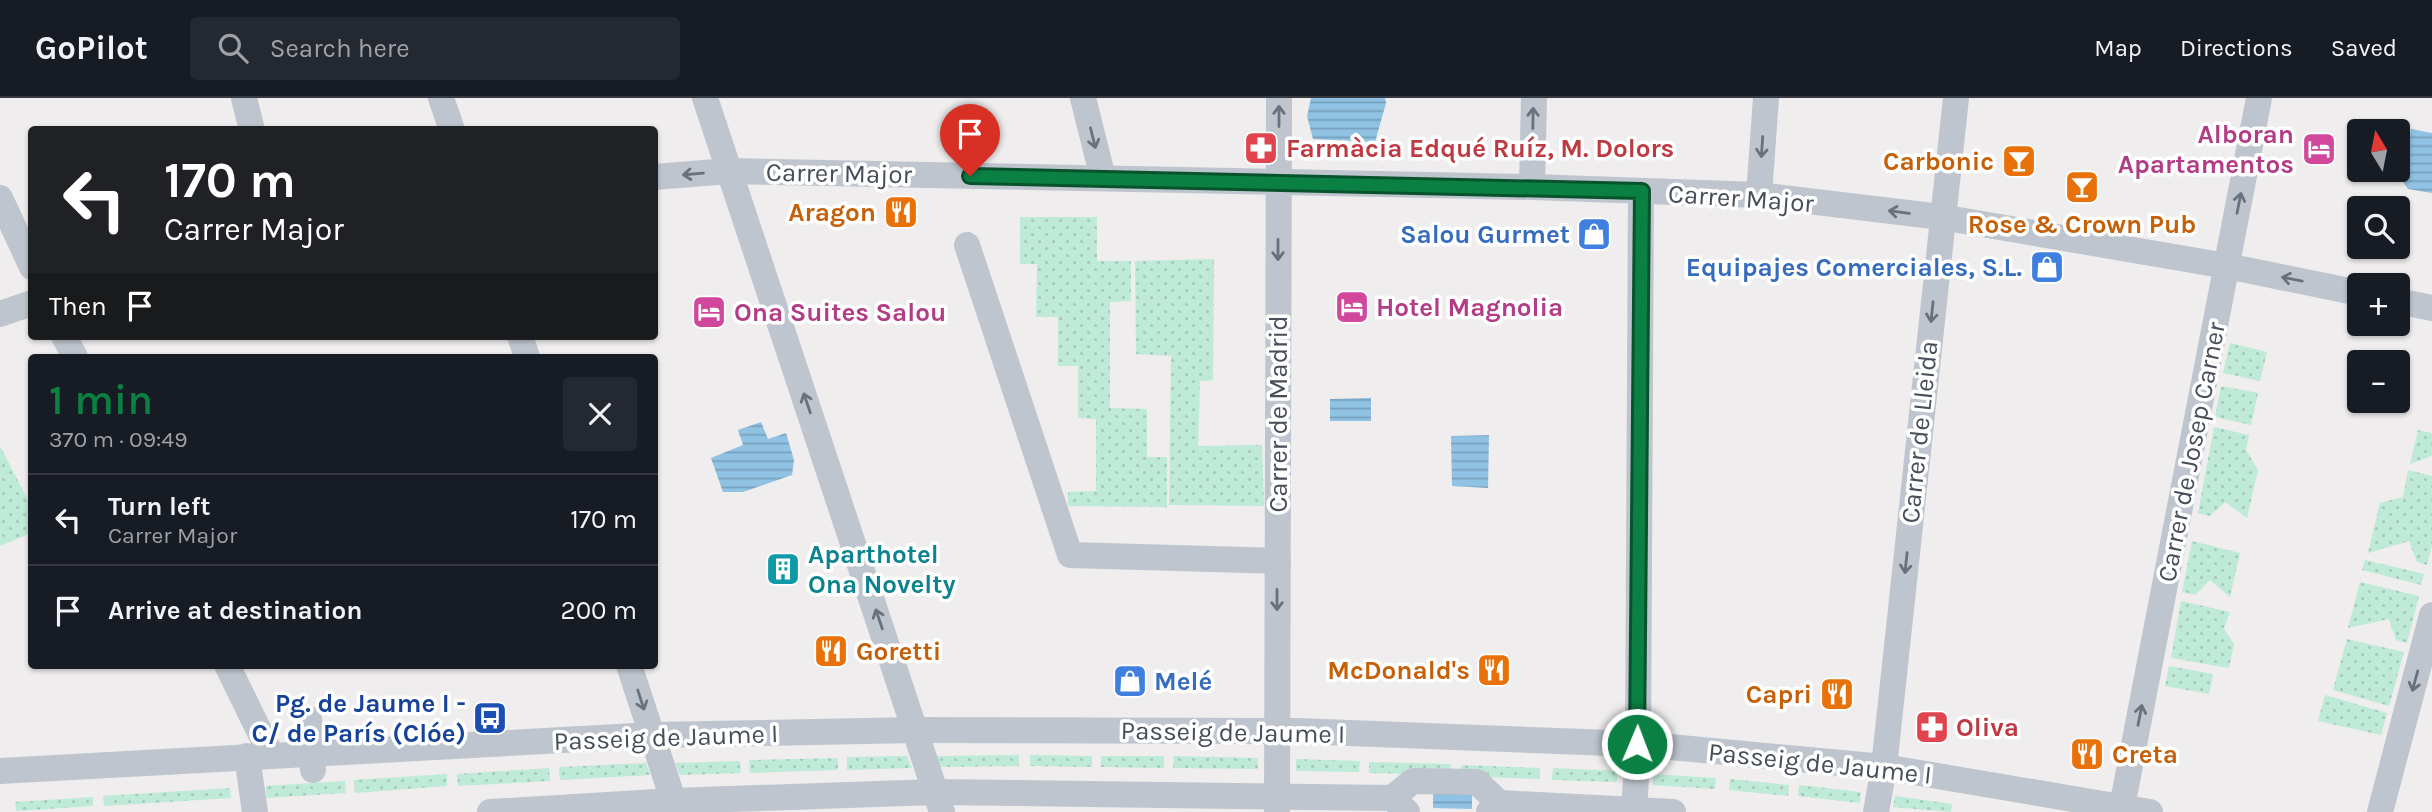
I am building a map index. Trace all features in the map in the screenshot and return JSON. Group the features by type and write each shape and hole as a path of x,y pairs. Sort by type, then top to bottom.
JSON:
{"street":[{"path":"244,98 251,126"},
{"path":"441,98 451,126"},
{"path":"705,98 939,802"},
{"path":"1083,98 1104,178"},
{"name":"Carrer de Madrid","path":"1277,804 1279,98"},
{"path":"1531,187 1534,98"},
{"path":"1759,195 1766,98"},
{"name":"Carrer de Lleida","path":"1876,812 1884,767 1941,217 1956,98"},
{"name":"Carrer de Josep Carner","path":"2122,809 2259,98"},
{"name":"Carrer Major","path":"658,177 729,171 1531,187 1759,195 1941,217 2227,266 2347,291"},
{"path":"1634,810 1637,744 1642,191"},
{"path":"0,198 28,258"},
{"path":"967,245 1070,555 1278,561"},
{"path":"2410,303 2432,308"},
{"path":"0,314 28,304"},
{"path":"2380,812 2432,615"},
{"path":"228,669 259,756 255,812"},
{"path":"630,669 675,807"},
{"path":"309,719 312,763"},
{"name":"Passeig de Jaume I","path":"0,771 259,756 312,763 653,735 916,730 1278,731 1637,744 1884,767 2150,812"},
{"path":"491,812 939,802 1399,805 1413,781 1477,782 1494,807 1673,812"}],"green space":[{"path":"1020,217 1097,217 1097,261 1131,261 1131,301 1110,302 1110,408 1147,409 1147,457 1167,457 1167,507 1068,506 1068,492 1096,491 1096,419 1078,418 1078,366 1058,366 1058,317 1036,317 1037,264 1020,264"},
{"path":"1214,259 1213,380 1200,381 1198,446 1262,445 1264,506 1169,505 1171,356 1136,354 1135,261"},
{"path":"2230,343 2267,352 2260,381 2223,373"},
{"path":"2221,386 2258,393 2251,425 2215,417"},
{"path":"2214,427 2249,435 2246,450 2258,470 2247,518 2225,502 2210,516 2198,513"},
{"path":"2418,430 2432,433 2432,456 2410,464"},
{"path":"0,446 28,500 28,534 0,546"},
{"path":"2408,470 2432,476 2432,545 2427,565 2417,562 2409,541 2368,553 2380,503 2403,497"},
{"path":"2192,541 2240,553 2230,597 2210,580 2195,595 2182,592"},
{"path":"2365,560 2424,574 2421,585 2362,570"},
{"path":"2360,582 2419,596 2407,643 2396,640 2389,619 2348,628"},
{"path":"2181,601 2230,612 2224,629 2234,644 2229,668 2171,658"},
{"path":"2347,639 2404,652 2389,706 2333,690"},
{"path":"2169,666 2213,674 2209,694 2165,686"},
{"path":"2325,695 2387,713 2381,735 2318,721"},
{"path":"1019,755 1019,766 939,767 935,756"},
{"path":"1030,755 1092,756 1092,767 1030,766"},
{"path":"907,756 912,768 847,770 847,757"},
{"path":"1101,756 1164,756 1164,768 1101,767"},
{"path":"1174,756 1258,758 1258,769 1173,768"},
{"path":"838,758 838,770 750,773 749,760"},
{"path":"1296,759 1360,761 1359,772 1296,771"},
{"path":"740,761 741,773 680,775 675,763"},
{"path":"1369,762 1451,764 1450,775 1369,773"},
{"path":"646,763 650,775 560,780 559,767"},
{"path":"1461,765 1540,768 1540,779 1461,776"},
{"path":"549,768 550,781 458,786 457,774"},
{"path":"1553,768 1617,771 1617,782 1552,780"},
{"path":"447,774 447,786 355,793 354,780"},
{"path":"1653,774 1716,778 1715,789 1653,785"},
{"path":"1730,779 1789,785 1788,796 1729,790"},
{"path":"345,781 346,793 266,798 266,786"},
{"path":"1799,785 1861,792 1860,803 1798,796"},
{"path":"230,788 231,798 104,806 103,796"},
{"path":"1895,796 1952,804 1951,812 1893,807"},
{"path":"93,797 93,806 16,811 15,802"}],"water":[{"path":"1311,98 1385,98 1375,142 1313,139 1307,116"},
{"path":"2411,129 2432,133 2432,193 2408,189 2403,182 2410,182"},
{"path":"1371,398 1371,421 1330,421 1330,399"},
{"path":"761,422 768,439 786,433 794,460 792,475 743,492 723,492 711,458 743,445 738,430"},
{"path":"1489,435 1488,488 1452,486 1451,436"},
{"path":"1433,792 1472,794 1472,809 1433,808"}],"place":[{"name":"Farmàcia Edqué Ruíz, M. Dolors","path":"1261,148"},
{"name":"Alboran Apartamentos","path":"2319,149"},
{"name":"Carbonic","path":"2019,161"},
{"name":"Rose & Crown Pub","path":"2082,187"},
{"name":"Aragon","path":"901,212"},
{"name":"Salou Gurmet","path":"1594,234"},
{"name":"Equipajes Comerciales, S.L.","path":"2047,267"},
{"name":"Hotel Magnolia","path":"1352,307"},
{"name":"Ona Suites Salou","path":"709,312"},
{"name":"Aparthotel Ona Novelty","path":"783,569"},
{"name":"Goretti","path":"831,651"},
{"name":"McDonald's","path":"1494,670"},
{"name":"Melé","path":"1130,681"},
{"name":"Capri","path":"1837,694"},
{"name":"Pg. de Jaume I - C/ de París (Clóe)","path":"490,718"},
{"name":"Oliva","path":"1932,727"},
{"name":"Creta","path":"2087,754"}],"route":[{"path":"970,176 1642,191 1637,744"}]}
